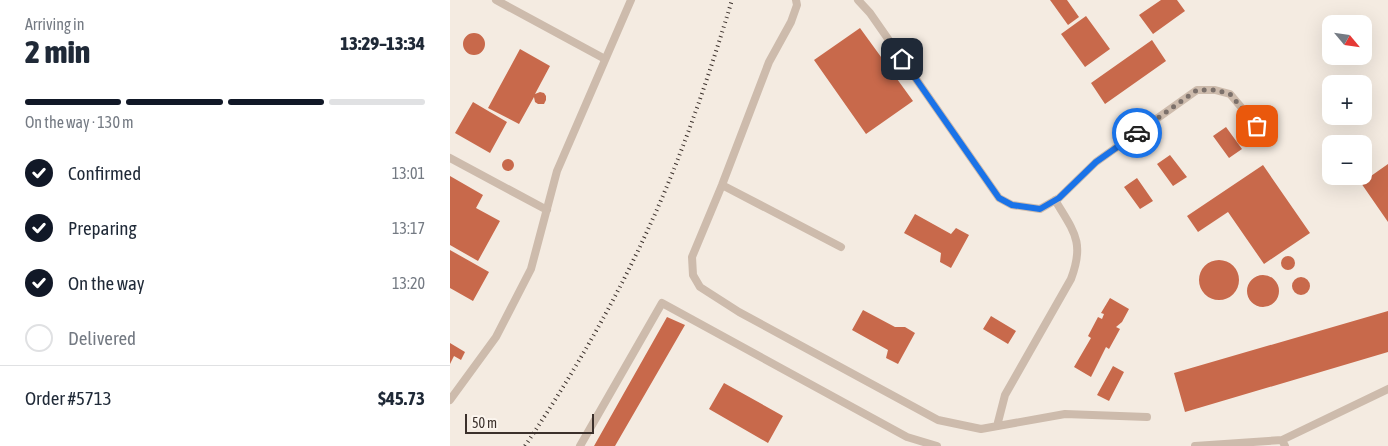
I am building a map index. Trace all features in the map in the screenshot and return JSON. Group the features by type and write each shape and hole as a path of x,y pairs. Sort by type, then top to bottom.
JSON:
{"lane":[{"path":"496,0 605,59"},
{"path":"450,400 496,337 531,269 557,171 631,0"},
{"path":"796,0 797,5 791,22 769,62 692,257 693,275 700,287 738,312 938,420 981,429 1066,414 1147,417"},
{"path":"858,0 870,13 999,198 1012,205 1040,209 1055,200 1096,162 1197,90 1215,90 1230,94 1257,126"},
{"path":"450,158 547,210"},
{"path":"722,185 841,247"},
{"path":"997,426 1005,395 1071,279 1077,261 1076,235 1055,200"},
{"path":"580,446 662,302 908,437 937,446"},
{"path":"1195,446 1284,443 1388,389"}],"building":[{"path":"1050,0 1067,0 1079,17 1068,25"},
{"path":"1161,0 1177,0 1185,11 1153,34 1139,15"},
{"path":"1086,16 1110,49 1085,67 1061,34"},
{"path":"860,28 913,101 866,134 814,60"},
{"path":"474,33 482,36 485,44 482,52 474,55 466,52 463,44 466,36"},
{"path":"1152,40 1166,61 1105,104 1091,83"},
{"path":"520,49 550,66 535,94 544,93 546,100 544,104 535,102 534,97 519,124 488,108"},
{"path":"473,102 507,122 490,153 455,133"},
{"path":"1226,127 1242,149 1229,158 1213,136"},
{"path":"1170,155 1187,177 1173,186 1157,164"},
{"path":"510,159 513,160 513,170 506,171 503,170 502,163 503,160"},
{"path":"1388,164 1388,222 1362,185 1372,185 1372,175"},
{"path":"1263,165 1310,233 1264,264 1228,212 1198,232 1187,216"},
{"path":"450,176 483,195 476,208 500,221 478,261 450,245"},
{"path":"1137,178 1153,201 1140,209 1124,187"},
{"path":"915,214 951,234 956,228 969,235 951,268 940,262 941,253 904,233"},
{"path":"450,250 489,272 473,301 450,288"},
{"path":"1285,256 1291,256 1295,263 1291,270 1285,270 1281,266 1281,260"},
{"path":"1223,260 1230,263 1236,269 1239,280 1238,288 1230,297 1223,300 1215,300 1208,297 1200,288 1199,276 1202,269 1211,261"},
{"path":"1263,275 1274,280 1279,291 1274,302 1263,307 1252,302 1247,291 1252,280"},
{"path":"1301,277 1309,282 1310,286 1305,294 1301,295 1293,290 1292,286 1297,278"},
{"path":"1110,298 1129,309 1122,322 1116,327 1120,329 1109,349 1106,347 1091,377 1074,367 1091,338 1088,336 1098,317 1102,319 1104,314 1101,313"},
{"path":"863,310 895,327 905,327 915,333 898,364 886,358 888,350 852,330"},
{"path":"1388,311 1388,352 1185,412 1174,373"},
{"path":"991,316 1016,331 1008,344 983,329"},
{"path":"667,317 685,325 615,446 594,446"},
{"path":"450,343 465,352 461,360 454,356 450,364"},
{"path":"1113,366 1124,372 1109,401 1097,395"},
{"path":"724,383 783,416 768,443 709,409"}],"railway":[{"path":"525,446 592,338 637,254 695,114 732,0"}],"way so far":[{"path":"1137,133 1197,90 1215,90 1230,94 1257,126"}],"route":[{"path":"902,59 999,198 1012,205 1040,209 1059,198 1096,162 1137,133"}]}
